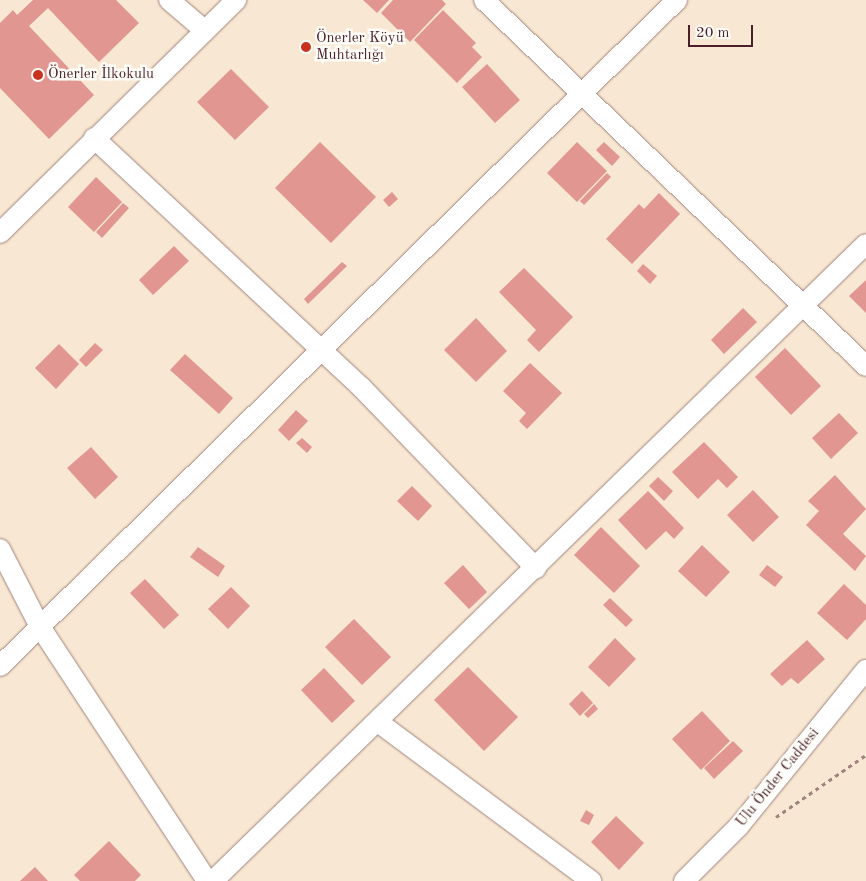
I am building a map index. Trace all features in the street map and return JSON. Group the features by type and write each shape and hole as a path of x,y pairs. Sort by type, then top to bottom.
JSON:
{"street":[{"path":"169,0 204,29"},
{"path":"0,233 204,29 236,0"},
{"path":"484,0 866,366"},
{"path":"0,666 677,0"},
{"path":"94,138 320,351 361,387 536,568"},
{"path":"213,881 804,307 866,244"},
{"path":"0,549 39,626 207,881"},
{"name":"Ulu Önder Caddesi","path":"684,881 739,826 866,670"},
{"path":"378,722 591,881"}],"building":[{"name":"Önerler İlkokulu","path":"33,0 116,0 139,23 99,62 48,8 29,26 94,95 49,139 0,88 0,23 13,10 17,15"},
{"path":"363,0 389,0 377,13"},
{"path":"393,0 442,0 446,4 410,42 381,13"},
{"path":"443,10 476,43 472,47 482,57 457,83 414,40"},
{"path":"487,64 520,100 495,123 462,87"},
{"path":"231,69 269,107 235,140 197,102"},
{"path":"320,142 376,197 331,243 275,188"},
{"path":"577,142 607,171 577,202 547,173"},
{"path":"604,142 620,157 612,166 596,150"},
{"path":"607,173 611,177 584,205 580,201"},
{"path":"96,177 122,202 94,232 68,207"},
{"path":"392,192 398,199 389,207 383,200"},
{"path":"659,193 680,214 632,264 606,239 639,204 644,209"},
{"path":"123,203 129,208 102,238 96,232"},
{"path":"174,246 189,261 153,295 139,280"},
{"path":"342,262 347,266 308,304 304,299"},
{"path":"643,264 657,276 650,284 637,271"},
{"path":"524,268 573,317 539,352 527,340 536,330 499,292"},
{"path":"866,280 866,313 849,296"},
{"path":"743,308 757,322 724,354 711,340"},
{"path":"476,318 507,351 476,382 444,350"},
{"path":"95,343 103,350 86,367 79,360"},
{"path":"59,344 79,364 56,389 35,368"},
{"path":"785,348 821,386 791,415 755,377"},
{"path":"185,354 233,398 219,414 170,370"},
{"path":"530,363 562,393 527,429 519,421 526,413 503,391"},
{"path":"296,410 308,421 289,441 278,430"},
{"path":"839,413 858,433 831,459 812,438"},
{"path":"302,438 312,447 307,453 296,443"},
{"path":"704,442 738,477 727,488 718,479 698,499 672,472"},
{"path":"91,447 118,477 95,499 67,468"},
{"path":"835,475 866,509 843,534 866,556 855,571 806,525 819,511 808,501"},
{"path":"658,477 673,491 664,501 649,486"},
{"path":"412,486 432,506 418,521 397,501"},
{"path":"753,490 779,517 753,542 727,515"},
{"path":"648,491 684,528 674,539 666,531 646,550 618,520"},
{"path":"601,527 640,566 614,593 574,555"},
{"path":"702,545 730,572 706,597 678,571"},
{"path":"198,547 225,566 218,577 190,557"},
{"path":"463,565 487,592 469,609 444,583"},
{"path":"767,565 783,577 775,587 759,575"},
{"path":"145,579 179,615 164,629 130,593"},
{"path":"844,584 866,605 866,619 847,640 817,613"},
{"path":"231,587 250,606 228,629 208,609"},
{"path":"610,598 633,620 626,627 603,605"},
{"path":"354,619 391,657 362,685 325,647"},
{"path":"615,638 636,659 609,687 588,667"},
{"path":"807,640 825,659 798,684 791,678 782,686 770,674"},
{"path":"468,667 518,717 484,751 434,700"},
{"path":"324,668 355,701 332,723 301,690"},
{"path":"582,691 593,703 580,716 569,704"},
{"path":"594,704 598,709 588,718 584,714"},
{"path":"702,711 730,741 701,770 672,739"},
{"path":"733,741 743,751 714,779 704,768"},
{"path":"586,810 594,815 589,825 580,821"},
{"path":"616,816 644,843 619,870 591,842"},
{"path":"109,841 141,875 135,881 80,881 74,875"},
{"path":"35,867 48,881 20,881"}],"place":[{"name":"Önerler Köyü Muhtarlığı","path":"306,47"},
{"name":"Önerler İlkokulu","path":"38,75"}]}
